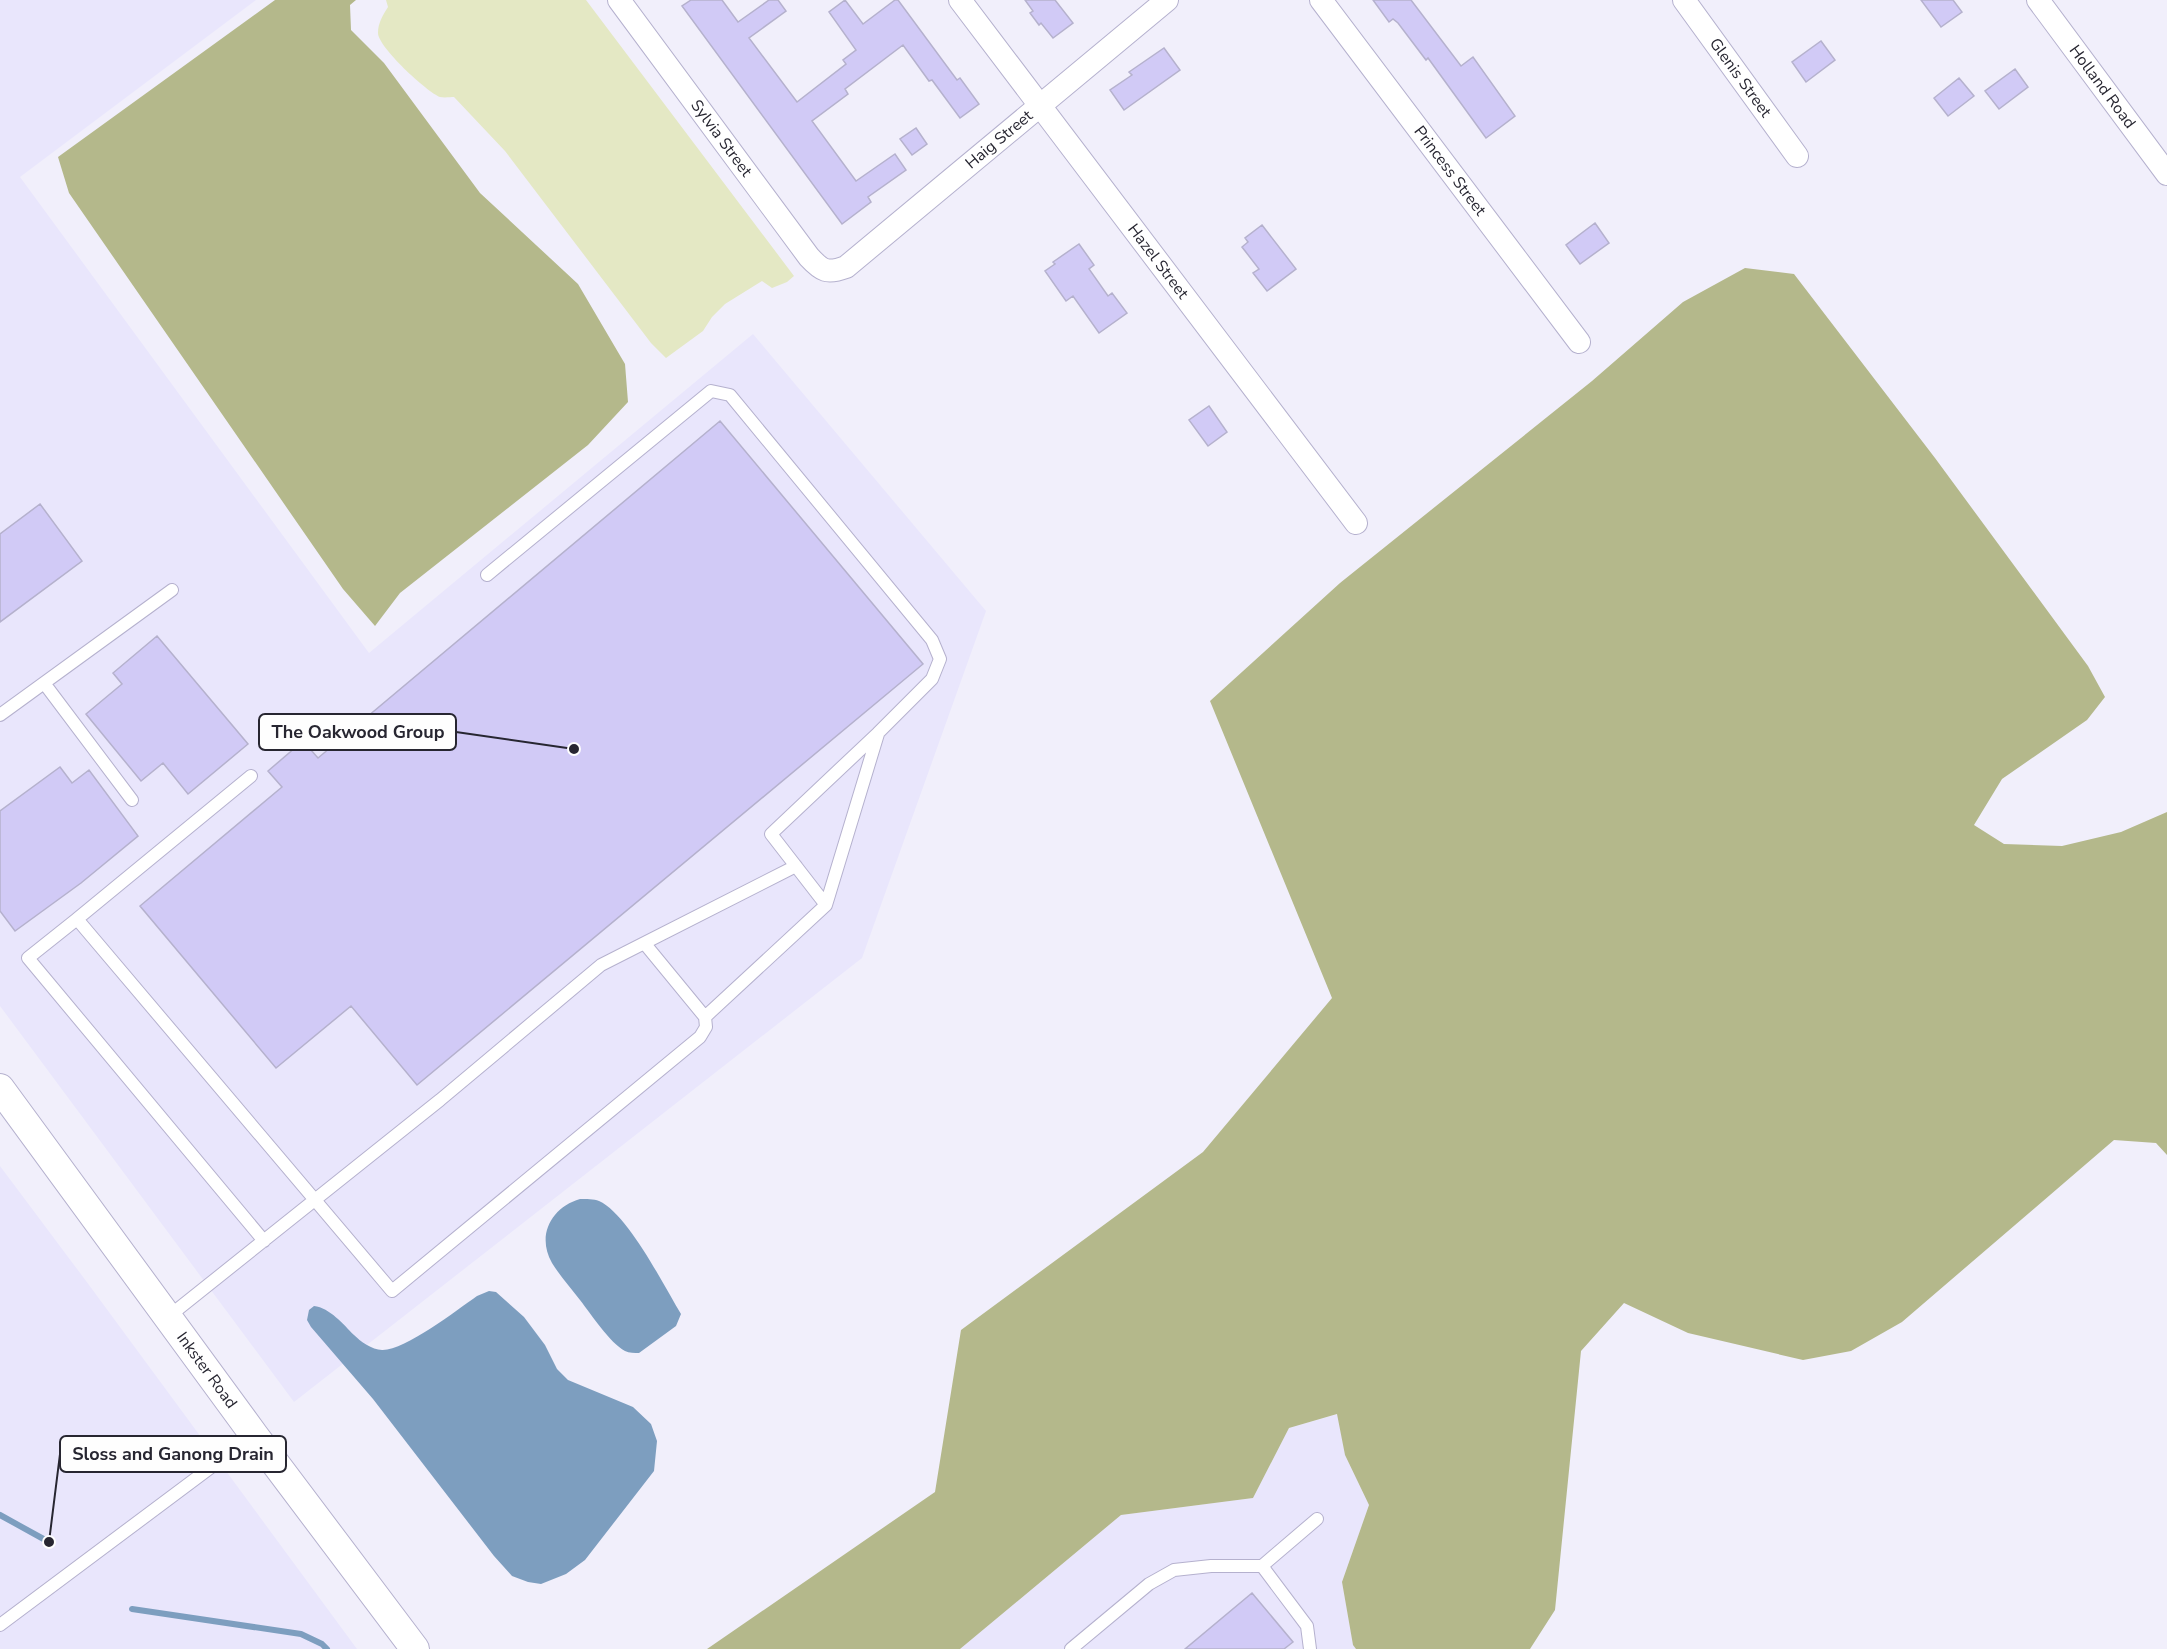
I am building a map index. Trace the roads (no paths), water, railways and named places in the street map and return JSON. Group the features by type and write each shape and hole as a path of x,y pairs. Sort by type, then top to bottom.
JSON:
{"street":[{"name":"Sylvia Street","path":"619,0 809,257 820,268 828,272"},
{"name":"Hazel Street","path":"960,0 1356,523"},
{"name":"Haig Street","path":"828,272 846,267 1167,0"},
{"name":"Princess Street","path":"1321,0 1580,342"},
{"name":"Glenis Street","path":"1684,0 1797,156"},
{"name":"Holland Road","path":"2038,0 2167,174"},
{"name":"Inkster Road","path":"0,1088 254,1435 415,1649"}],"lane":[{"path":"487,575 711,391 730,395 932,640 940,659 932,679 771,834 826,905"},
{"path":"0,715 172,590"},
{"path":"44,683 132,800"},
{"path":"705,1017 826,905 878,733"},
{"path":"251,776 28,958 264,1241"},
{"path":"168,1317 440,1100 601,965 796,867"},
{"path":"77,919 392,1291 700,1037 706,1028 705,1017 645,944"},
{"path":"0,1625 254,1435"},
{"path":"1071,1649 1149,1584 1174,1570 1211,1566 1262,1566 1317,1519"},
{"path":"1262,1566 1307,1626 1310,1649"}],"water":[{"path":"580,1199 599,1201 622,1220 681,1314 676,1326 639,1353 625,1351 607,1335 558,1273 547,1253 546,1233 555,1215 562,1208"},
{"path":"489,1291 496,1292 524,1317 545,1345 557,1369 568,1380 633,1407 651,1424 657,1441 654,1471 585,1560 566,1574 541,1584 512,1576 494,1556 373,1399 307,1320 309,1310 314,1306 320,1307 336,1317 366,1345 378,1350 392,1349 416,1337 477,1296"}],"waterway":[{"path":"0,1515 49,1542"},
{"path":"132,1609 301,1634 322,1644 327,1649"}],"place":[{"name":"The Oakwood Group","path":"574,749"},
{"name":"Sloss and Ganong Drain","path":"49,1542"}]}
